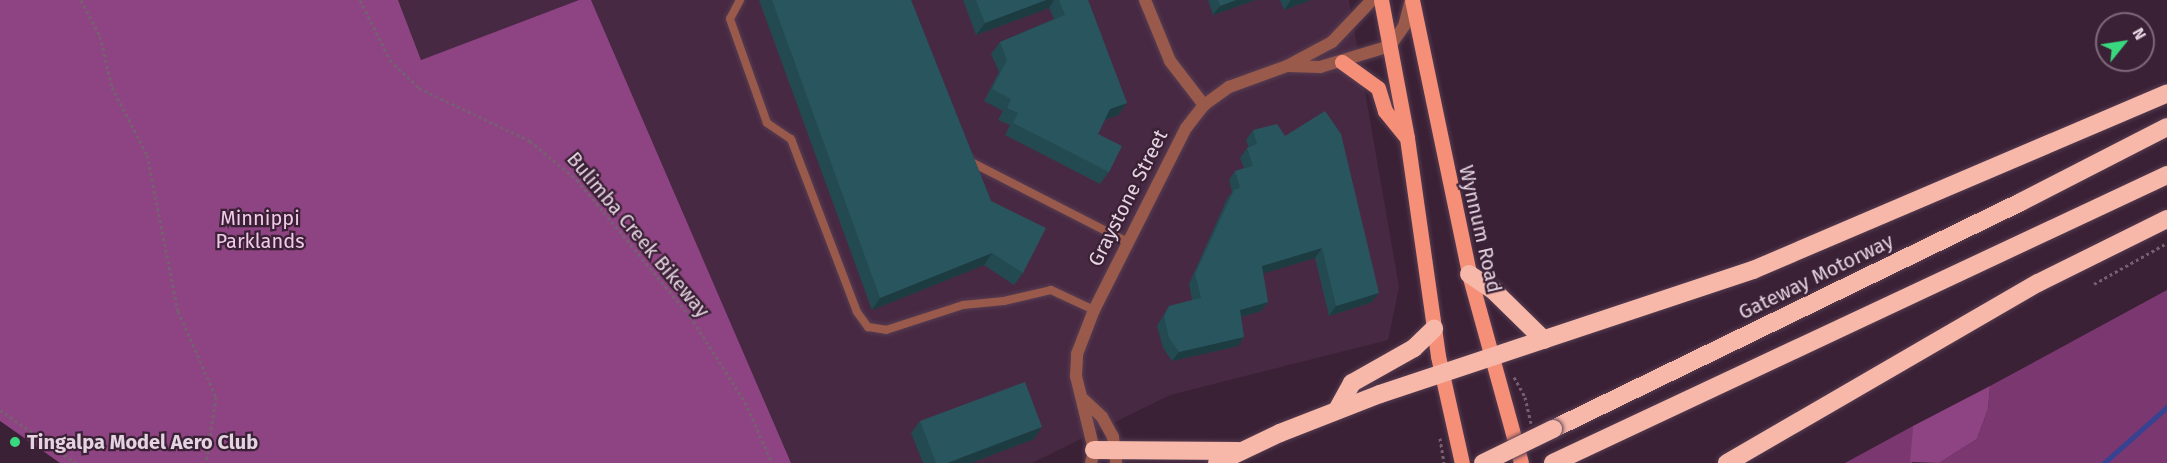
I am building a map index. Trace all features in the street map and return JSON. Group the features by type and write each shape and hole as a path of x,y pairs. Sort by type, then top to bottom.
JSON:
{"highway":[{"path":"1217,463 1239,451 1337,410 1753,270 2167,93"},
{"name":"Gateway Motorway","path":"1483,463 2167,127"},
{"path":"1557,461 2167,175"},
{"path":"1727,463 2038,283 2167,219"},
{"path":"1469,274 1494,291 1544,340"},
{"path":"1337,410 1352,383 1414,348 1434,329"},
{"path":"1093,456 1239,451"}],"main road":[{"path":"1381,0 1407,138 1434,329 1462,463"},
{"name":"Wynnum Road","path":"1412,0 1469,274 1489,357 1509,410 1521,463"},
{"path":"1342,62 1378,88 1385,111 1407,138"}],"street":[{"path":"1145,0 1170,61 1204,105"},
{"name":"Graystone Street","path":"1093,456 1076,364 1095,310 1186,128 1204,105 1243,79 1287,66 1340,37 1372,0"},
{"path":"1390,46 1404,26 1412,0"},
{"name":"Graystone Street","path":"1287,66 1320,67 1390,46"},
{"path":"1083,400 1102,417 1116,456"}],"lane":[{"path":"740,0 730,19 767,123 791,139 857,312 868,327 886,330 963,305 1051,290 1095,310"},
{"path":"966,151 970,162 1127,242"}],"path":[{"path":"81,0 100,36 112,87 147,155 178,311 216,397 206,463"},
{"name":"Bulimba Creek Bikeway","path":"360,0 390,60 419,88 530,141 577,180 690,316 745,402 772,463"},
{"path":"2094,284 2167,243"},
{"path":"0,410 76,463"}],"shaded area":[{"path":"398,0 579,0 421,60"},
{"path":"591,0 1349,0 1399,287 1388,340 1170,395 1032,463 791,463"},
{"path":"2167,290 2167,463 1939,463 1977,439 1988,409 1990,386"},
{"path":"1913,426 1912,463 1845,463"}],"green space":[{"name":"Minnippi Parklands","path":"0,0 398,0 421,60 579,0 591,0 791,463 60,463 0,421"},
{"path":"1990,386 1988,409 1977,439 1939,463 1910,462 1913,426"}],"building":[{"path":"772,0 911,0 991,201 1046,228 1023,273 992,253 880,298"},
{"path":"976,0 1046,0 985,23"},
{"path":"1059,0 1088,0 1127,103 1110,109 1098,134 1122,146 1109,172 1013,123 1018,113 1007,108 1011,99 992,89 1007,60 1000,42 1065,15"},
{"path":"1218,0 1236,0 1220,6"},
{"path":"1325,111 1341,134 1379,293 1336,306 1322,248 1262,266 1268,302 1240,310 1244,337 1179,352 1169,338 1164,316 1169,306 1201,298 1195,274 1234,190 1240,188 1235,171 1253,166 1247,148 1257,144 1253,130 1277,124 1285,136"},
{"path":"1025,382 1042,427 947,463 936,463 920,421"}],"waterway":[{"path":"2104,463 2167,407"}],"place":[{"name":"Tingalpa Model Aero Club","path":"15,442"}]}
